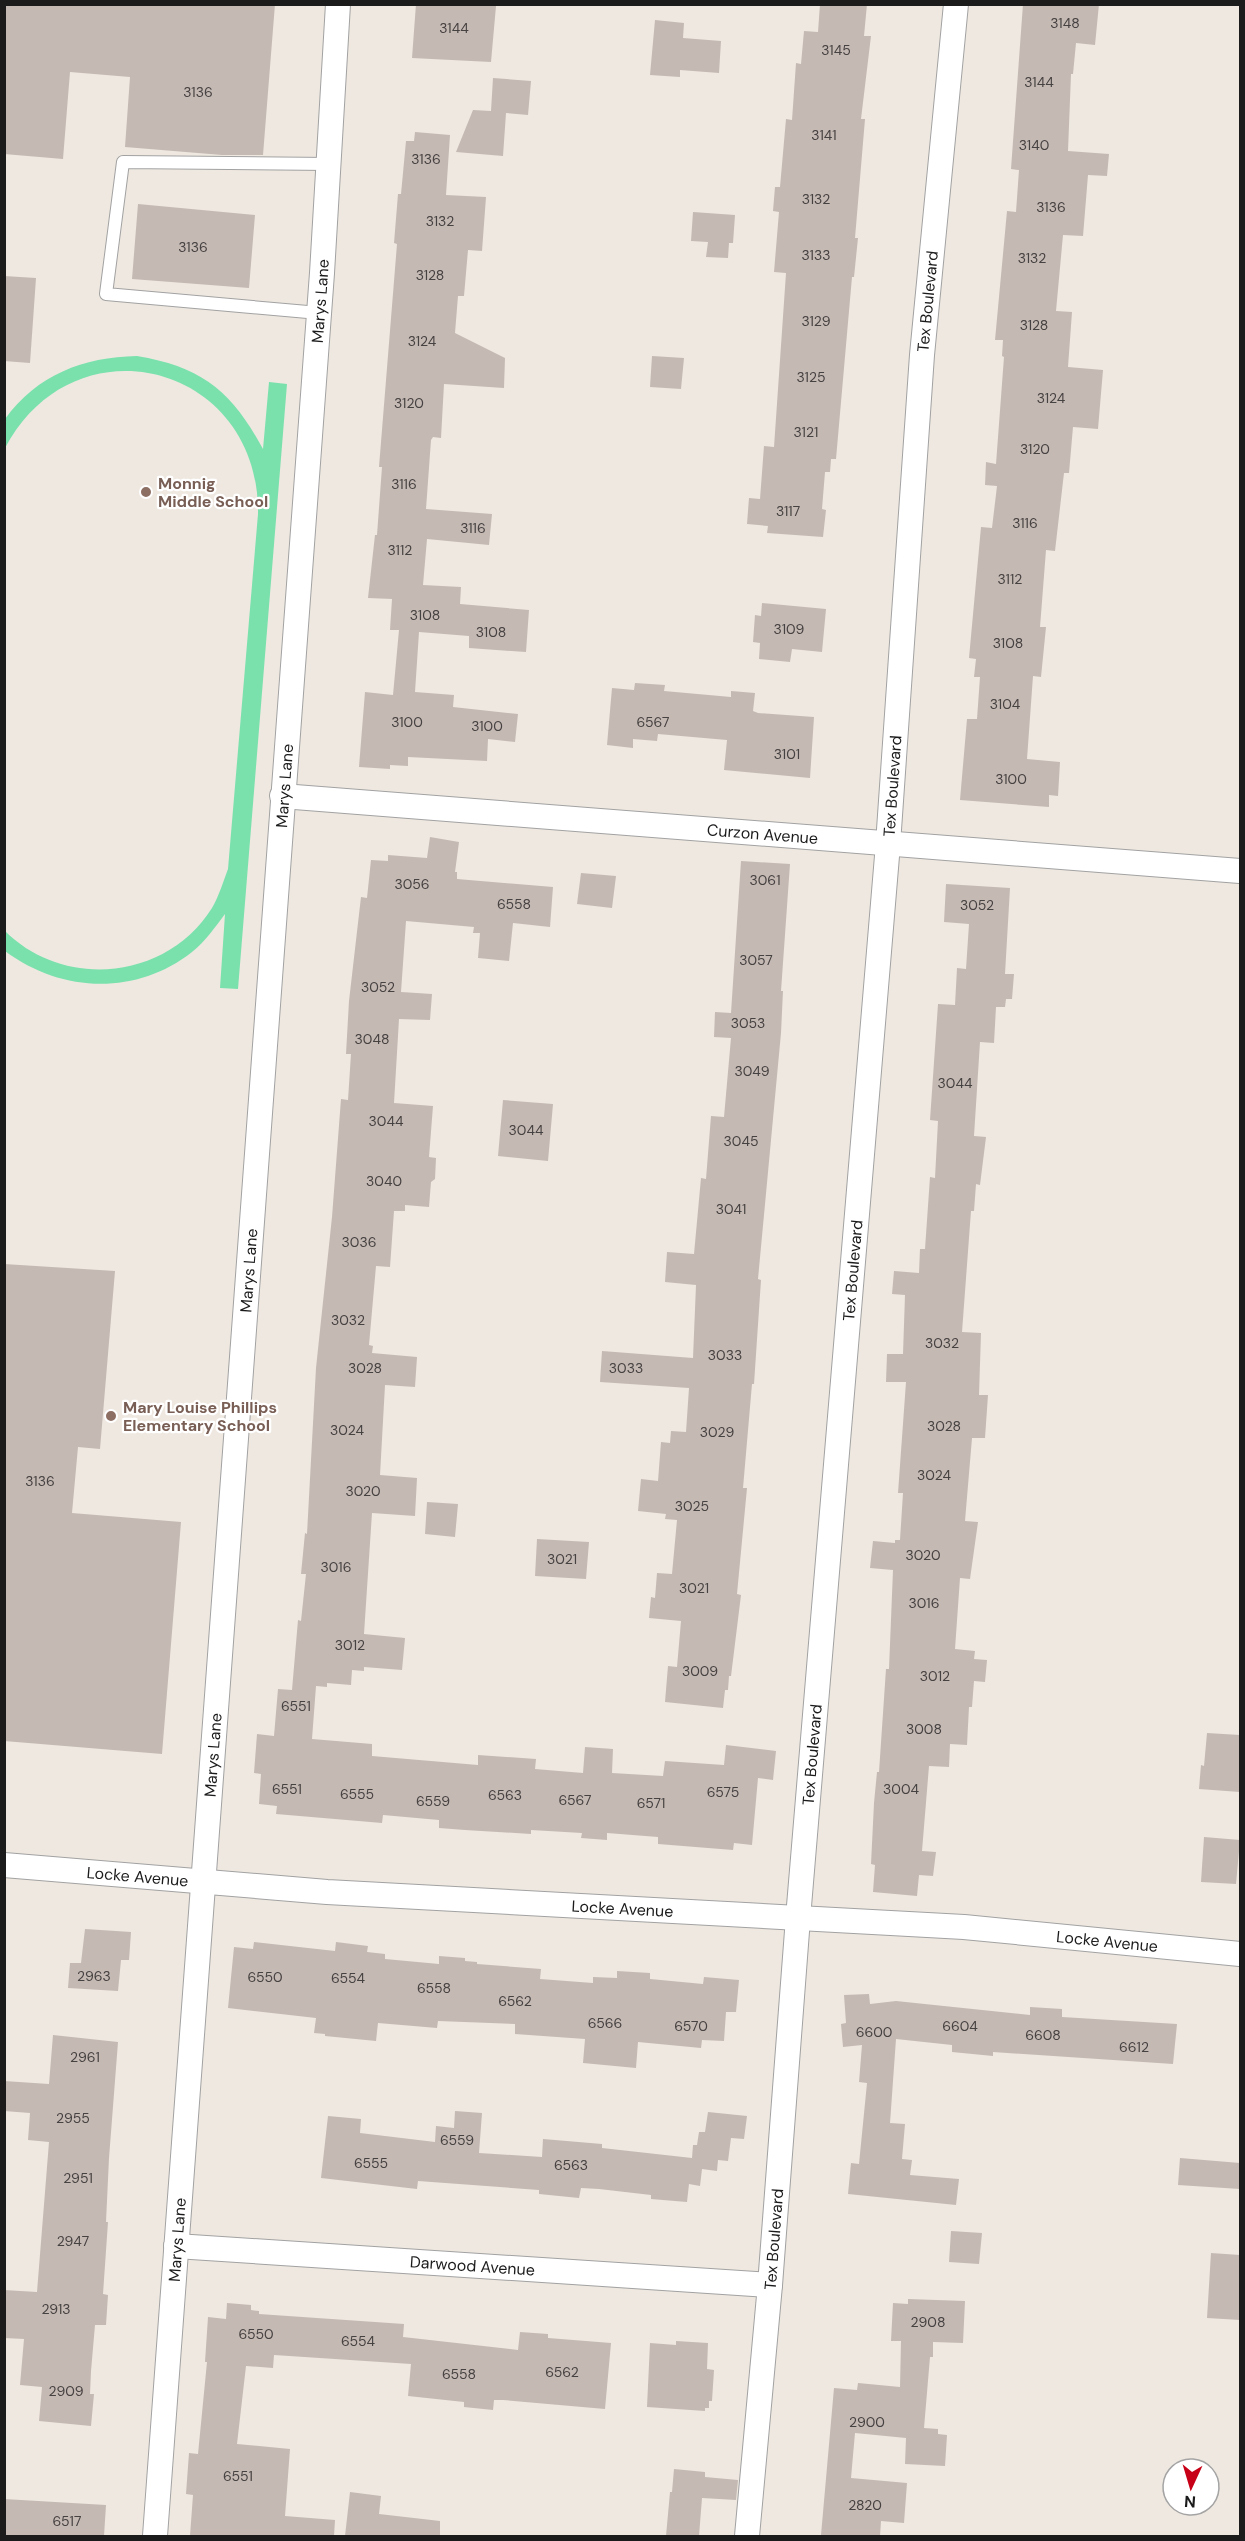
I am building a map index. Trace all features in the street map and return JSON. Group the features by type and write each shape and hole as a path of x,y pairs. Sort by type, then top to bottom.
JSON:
{"street":[{"name":"Marys Lane","path":"155,2536 319,313 338,4"},
{"name":"Tex Boulevard","path":"747,2536 770,2284 798,1918 888,844 922,355 956,4"},
{"name":"Curzon Avenue","path":"282,796 1240,871"},
{"name":"Locke Avenue","path":"4,1865 327,1892 963,1927 1240,1954"},
{"name":"Darwood Avenue","path":"176,2246 770,2284"}],"lane":[{"path":"319,313 106,294 123,162 329,164"}],"green space":[{"path":"137,356 180,367 213,385 240,412 263,449 269,382 287,384 238,989 220,988 225,914 206,939 192,952 170,966 147,976 123,982 98,984 50,975 27,965 5,951 5,931 29,950 56,962 85,969 114,969 142,962 169,950 193,932 212,908 228,869 258,514 251,463 229,422 197,392 158,375 116,371 74,382 36,407 5,448 5,419 32,391 47,380 63,371 98,360"}],"building":[{"path":"4,4 275,4 263,155 222,155 125,147 130,77 70,72 63,159 4,154"},
{"path":"416,4 496,6 491,62 412,58"},
{"path":"820,4 867,4 864,36 871,36 861,119 865,119 855,238 858,238 854,277 852,277 836,459 831,459 830,472 825,472 822,509 826,510 823,537 767,533 768,526 747,524 749,498 760,499 764,446 774,447 786,273 774,272 779,212 773,211 775,187 780,187 786,119 792,120 796,63 801,64 804,31 818,32"},
{"path":"1023,4 1099,4 1095,45 1076,43 1073,74 1071,74 1068,151 1109,154 1107,176 1088,175 1083,236 1063,235 1056,311 1072,312 1068,367 1103,370 1098,429 1073,427 1069,473 1064,473 1055,551 1046,550 1040,627 1046,627 1041,677 1033,676 1027,759 1060,762 1058,796 1049,795 1049,807 960,800 967,719 977,719 980,677 974,677 976,659 969,658 981,527 992,528 997,486 985,485 986,462 996,464 1004,357 1002,356 1003,340 995,340 1007,211 1016,212 1019,170 1011,169"},
{"path":"655,20 684,23 683,38 721,41 719,73 680,70 680,77 650,75"},
{"path":"493,78 531,81 528,115 506,113 503,156 456,152 473,110 491,111"},
{"path":"415,132 450,135 446,195 486,197 482,251 468,250 464,296 458,296 455,333 505,358 504,388 444,384 441,438 433,437 431,440 426,509 492,514 489,545 427,539 423,585 461,587 460,604 529,610 526,652 469,648 469,636 419,632 415,692 454,695 453,707 518,714 515,742 488,739 487,761 408,757 408,766 390,765 390,769 359,767 365,692 393,695 399,630 390,630 392,599 368,598 375,535 377,535 382,467 379,467 397,244 394,243 398,194 401,194 406,141 414,141"},
{"path":"138,204 255,215 249,288 132,279"},
{"path":"693,212 735,215 733,243 729,243 728,258 706,257 708,242 691,241"},
{"path":"4,276 36,278 30,363 4,361"},
{"path":"652,356 684,358 681,389 650,387"},
{"path":"762,603 826,609 822,652 792,649 790,662 759,659 760,643 753,642 755,615 761,616"},
{"path":"635,683 665,685 664,691 731,697 731,691 755,693 753,711 814,717 810,778 724,770 727,740 658,734 657,741 633,739 633,748 607,745 612,688 634,690"},
{"path":"430,837 459,842 455,872 457,872 457,879 553,887 550,927 513,923 509,961 478,958 480,933 473,933 474,927 406,921 401,992 432,994 430,1020 399,1019 394,1103 433,1106 429,1157 436,1158 435,1179 431,1182 429,1207 405,1205 405,1211 394,1211 390,1267 376,1266 369,1345 373,1346 372,1353 417,1357 415,1387 385,1385 380,1475 417,1478 415,1516 372,1513 364,1634 405,1638 402,1670 364,1667 364,1671 352,1670 351,1685 327,1683 327,1687 316,1686 312,1739 372,1744 372,1756 478,1765 478,1755 536,1759 535,1769 583,1773 585,1747 613,1749 612,1773 663,1776 665,1761 724,1765 726,1745 776,1751 773,1780 758,1778 752,1845 734,1843 733,1850 658,1844 658,1837 607,1833 607,1840 581,1838 582,1833 531,1830 531,1834 439,1828 439,1820 383,1815 382,1823 276,1814 277,1806 259,1804 261,1774 254,1773 257,1734 274,1736 278,1689 292,1690 298,1620 301,1621 306,1574 301,1574 305,1533 307,1534 316,1368 332,1217 341,1099 348,1100 351,1054 346,1054 349,1001 361,897 367,898 371,860 388,861 388,855 427,858"},
{"path":"741,861 790,864 781,991 783,991 781,1033 758,1279 761,1280 754,1384 752,1384 743,1488 747,1488 737,1594 741,1595 731,1676 729,1676 728,1690 725,1690 723,1708 665,1702 668,1666 677,1667 681,1621 649,1618 651,1597 655,1598 657,1573 672,1574 677,1520 665,1519 666,1514 638,1511 641,1479 658,1481 661,1442 670,1443 671,1431 686,1432 689,1388 600,1382 602,1351 693,1358 696,1285 665,1282 667,1252 694,1254 701,1178 706,1179 711,1116 724,1117 731,1038 714,1037 715,1012 731,1013"},
{"path":"581,873 616,876 612,908 577,904"},
{"path":"946,884 1010,888 1005,974 1014,974 1012,999 1006,999 1005,1007 996,1007 994,1043 980,1042 974,1136 986,1137 980,1185 976,1184 974,1211 971,1211 962,1332 981,1333 979,1395 988,1395 985,1438 972,1438 965,1521 978,1522 970,1579 960,1578 955,1649 975,1651 974,1659 987,1660 985,1682 974,1681 972,1707 969,1707 967,1745 950,1744 949,1767 929,1766 922,1851 936,1852 933,1876 919,1875 917,1896 873,1892 875,1865 871,1864 874,1803 877,1772 879,1772 886,1669 889,1669 893,1570 870,1568 873,1541 895,1543 895,1540 900,1540 903,1493 898,1493 906,1382 886,1382 887,1354 903,1354 905,1295 892,1294 894,1271 919,1273 920,1249 925,1249 930,1177 935,1178 938,1121 930,1120 938,1004 955,1005 957,968 966,969 969,924 944,922"},
{"path":"503,1100 553,1104 548,1161 498,1156"},
{"path":"4,1264 115,1271 100,1449 78,1447 72,1513 181,1522 162,1754 4,1741"},
{"path":"427,1502 458,1504 455,1537 425,1534"},
{"path":"537,1539 589,1542 586,1579 535,1576"},
{"path":"1207,1733 1240,1735 1240,1792 1199,1789"},
{"path":"1204,1837 1240,1840 1236,1884 1201,1882"},
{"path":"85,1929 131,1932 129,1960 121,1960 118,1991 68,1988 70,1963 81,1963"},
{"path":"254,1942 335,1951 336,1942 368,1946 367,1952 385,1954 385,1959 439,1964 439,1956 465,1958 465,1961 477,1962 477,1964 541,1969 540,1979 593,1983 593,1977 617,1978 617,1971 650,1973 650,1979 703,1984 704,1977 739,1980 736,2012 726,2012 724,2041 702,2040 701,2048 638,2042 636,2068 583,2063 585,2039 515,2034 515,2024 438,2021 437,2028 378,2023 376,2041 325,2036 325,2034 314,2033 316,2018 228,2008 234,1947 253,1949"},
{"path":"869,1994 870,2004 896,2001 1030,2015 1030,2007 1062,2009 1062,2017 1177,2024 1173,2064 993,2052 993,2056 952,2052 952,2045 896,2039 890,2123 905,2124 902,2159 912,2160 910,2175 959,2179 956,2205 848,2194 851,2163 859,2164 867,2083 859,2082 862,2045 843,2047 841,2024 846,2023 844,1995"},
{"path":"53,2035 118,2042 106,2222 108,2222 103,2294 108,2295 106,2325 95,2325 90,2394 94,2394 91,2426 39,2421 42,2387 20,2385 24,2339 4,2338 4,2290 37,2292 49,2142 28,2140 30,2113 4,2111 4,2081 49,2084"},
{"path":"455,2111 482,2113 479,2153 542,2157 543,2139 602,2144 602,2148 692,2158 693,2145 697,2145 699,2132 705,2132 708,2112 747,2116 744,2139 731,2138 728,2161 718,2160 717,2171 702,2169 700,2186 689,2184 687,2202 651,2199 651,2195 599,2189 581,2188 579,2198 539,2194 539,2190 418,2181 417,2189 321,2178 328,2116 361,2119 360,2133 435,2142 436,2126 454,2128"},
{"path":"1180,2158 1240,2163 1240,2189 1178,2185"},
{"path":"951,2231 982,2233 979,2264 949,2262"},
{"path":"1211,2253 1240,2255 1240,2320 1207,2318"},
{"path":"908,2299 965,2301 963,2343 933,2342 933,2357 930,2357 924,2428 938,2429 938,2434 947,2435 945,2466 905,2464 906,2438 855,2433 851,2478 907,2483 904,2523 881,2521 880,2536 821,2535 834,2388 857,2390 858,2383 900,2387 901,2341 891,2341 893,2303 908,2304"},
{"path":"227,2303 251,2305 251,2310 259,2311 259,2314 404,2324 403,2337 518,2350 520,2332 548,2334 548,2338 611,2343 605,2409 503,2400 494,2400 493,2410 464,2407 464,2402 408,2396 411,2364 274,2355 273,2368 246,2366 237,2444 290,2449 285,2516 335,2520 334,2536 190,2536 193,2495 186,2494 189,2453 198,2454 207,2362 205,2362 208,2317 226,2319"},
{"path":"676,2341 708,2343 707,2369 714,2370 712,2401 709,2401 709,2408 705,2408 705,2411 647,2407 650,2343 676,2345"},
{"path":"674,2469 705,2472 705,2477 738,2480 736,2500 702,2498 699,2536 666,2536"},
{"path":"350,2492 381,2496 379,2514 440,2521 440,2536 345,2536"},
{"path":"4,2499 106,2505 104,2536 4,2536"}],"place":[{"name":"Monnig Middle School","path":"146,492"},
{"name":"Mary Louise Phillips Elementary School","path":"111,1416"}]}
